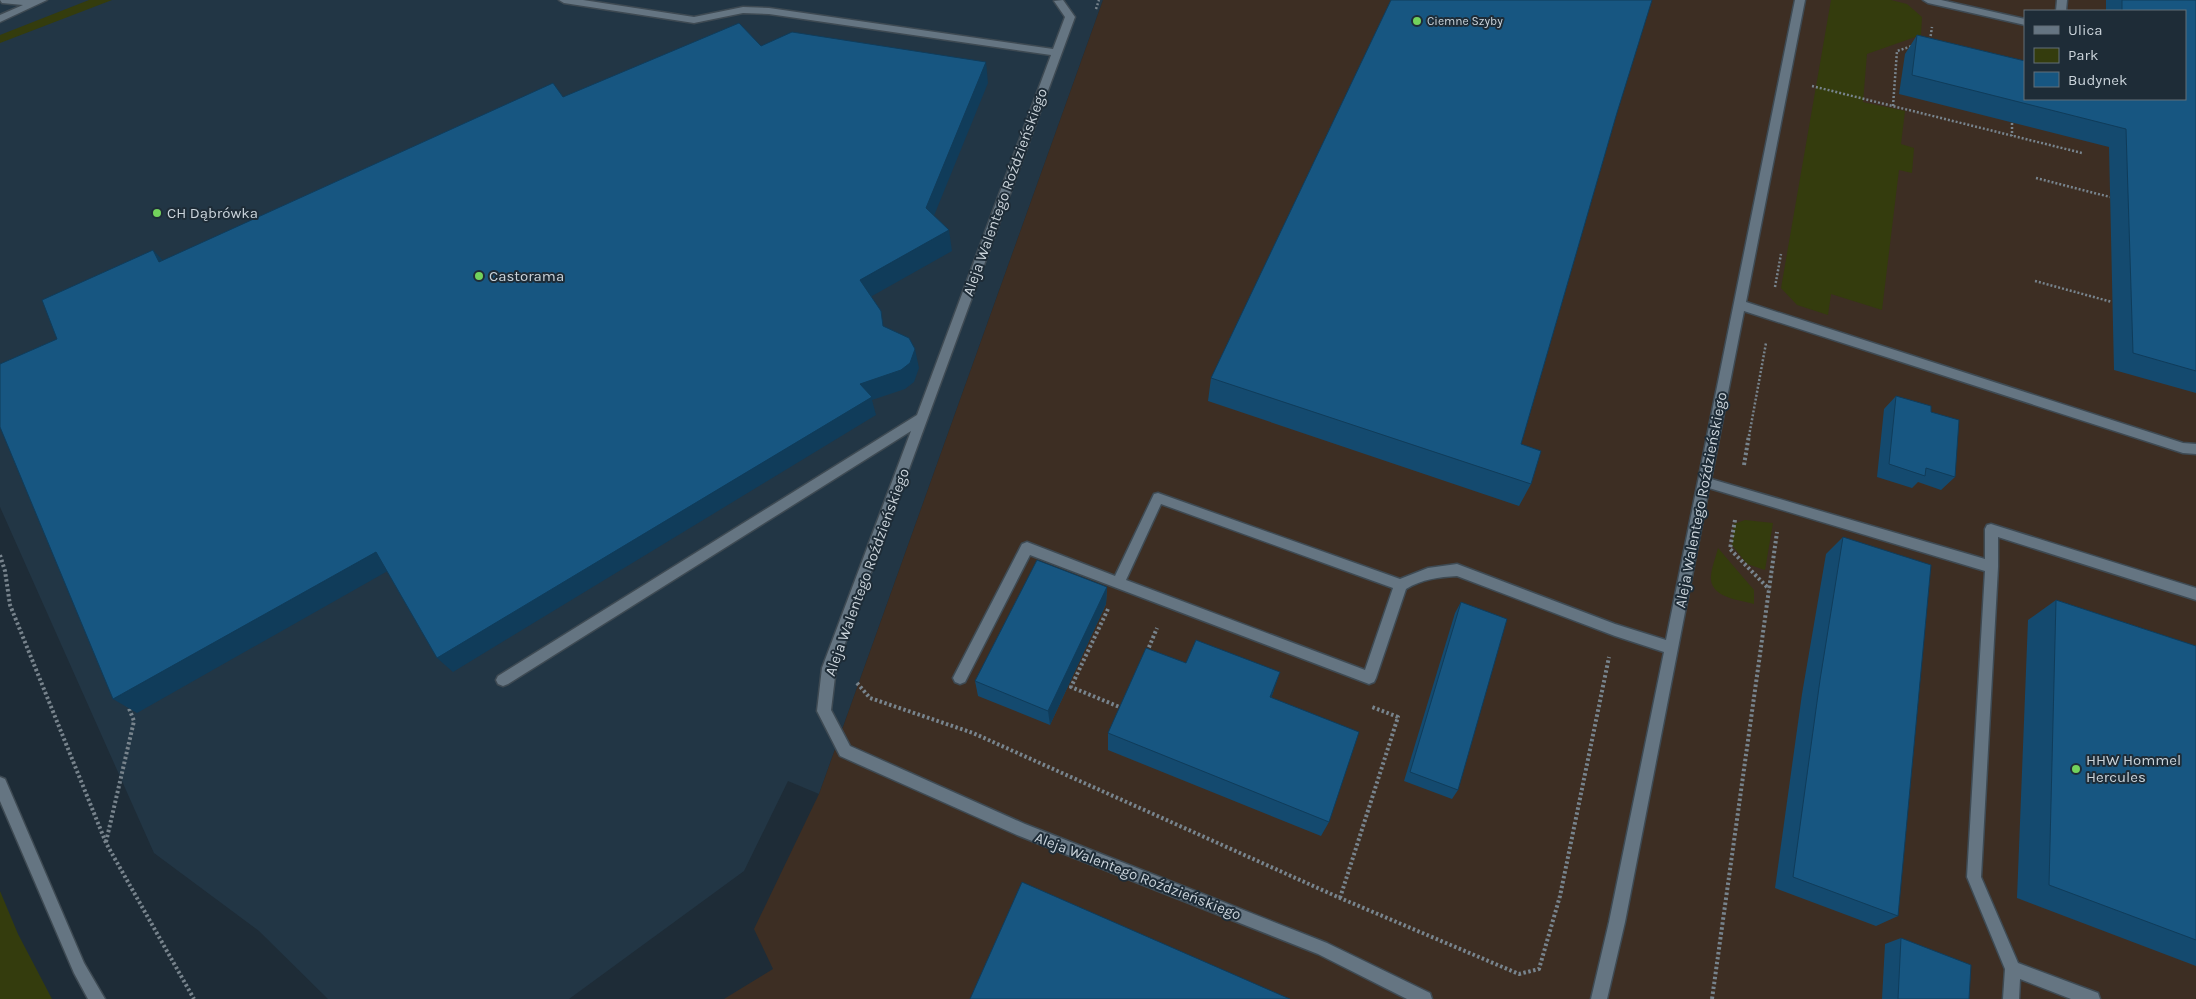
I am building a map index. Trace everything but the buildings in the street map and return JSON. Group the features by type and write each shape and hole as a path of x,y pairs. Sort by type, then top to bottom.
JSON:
{"street":[{"path":"2,0 22,2 42,0"},
{"path":"0,19 42,0"},
{"path":"564,0 694,20 743,10 769,11 1056,53"},
{"path":"1048,0 1059,1"},
{"name":"Aleja Walentego Roździeńskiego","path":"1599,999 1617,922 1800,0"},
{"name":"Aleja Walentego Roździeńskiego","path":"1059,1 1070,17 829,668 824,711 845,751 1022,830 1322,948 1424,999"},
{"path":"1931,1 2024,22"},
{"path":"1740,305 2184,448 2196,449"},
{"path":"503,680 922,418"},
{"path":"1705,482 1992,567"},
{"path":"1118,583 1158,498 1401,585"},
{"path":"2011,999 2013,968 1974,877 1992,567 1991,529 2196,594"},
{"path":"960,678 1027,548 1370,678 1401,585 1438,571 1456,570 1615,630 1672,648"},
{"path":"0,784 78,968 98,999"},
{"path":"2013,968 2092,999"}],"path":[{"path":"1926,41 1931,39 1931,1"},
{"path":"1893,106 1897,52 1912,46"},
{"path":"1811,86 2082,153"},
{"path":"2012,123 2012,136"},
{"path":"2036,178 2110,197"},
{"path":"2035,281 2112,302"},
{"path":"1712,999 1781,505"},
{"path":"0,555 5,571 10,605 106,843 194,999"},
{"path":"1112,600 1071,687 1122,708 1126,700"},
{"path":"1144,658 1159,626"},
{"path":"1560,896 1615,630"},
{"path":"106,843 134,721 127,703"},
{"path":"1340,898 1398,717 1370,706"}],"shaded area":[{"path":"0,0 1103,0 819,794 788,781 744,871 569,999 328,999 259,931 154,853 0,507"},
{"path":"1103,0 2196,0 2196,999 724,999 773,969 754,929 819,794"}],"green space":[{"path":"89,0 112,0 0,43 0,35"},
{"path":"1831,0 1891,0 1907,4 1922,17 1921,35 1867,54 1863,102 1905,111 1901,144 1914,148 1912,173 1899,170 1882,310 1831,294 1828,315 1797,305 1781,288"},
{"path":"1745,520 1773,523 1765,570 1747,564 1732,545 1734,524"},
{"path":"1718,548 1754,590 1754,604 1728,597 1717,591 1713,586 1711,572"},
{"path":"0,891 18,934 52,999 0,999"}],"place":[{"name":"Ciemne Szyby","path":"1417,21"},
{"name":"CH Dąbrówka","path":"157,213"},
{"name":"Castorama","path":"479,276"},
{"name":"HHW Hommel Hercules","path":"2076,769"}]}
